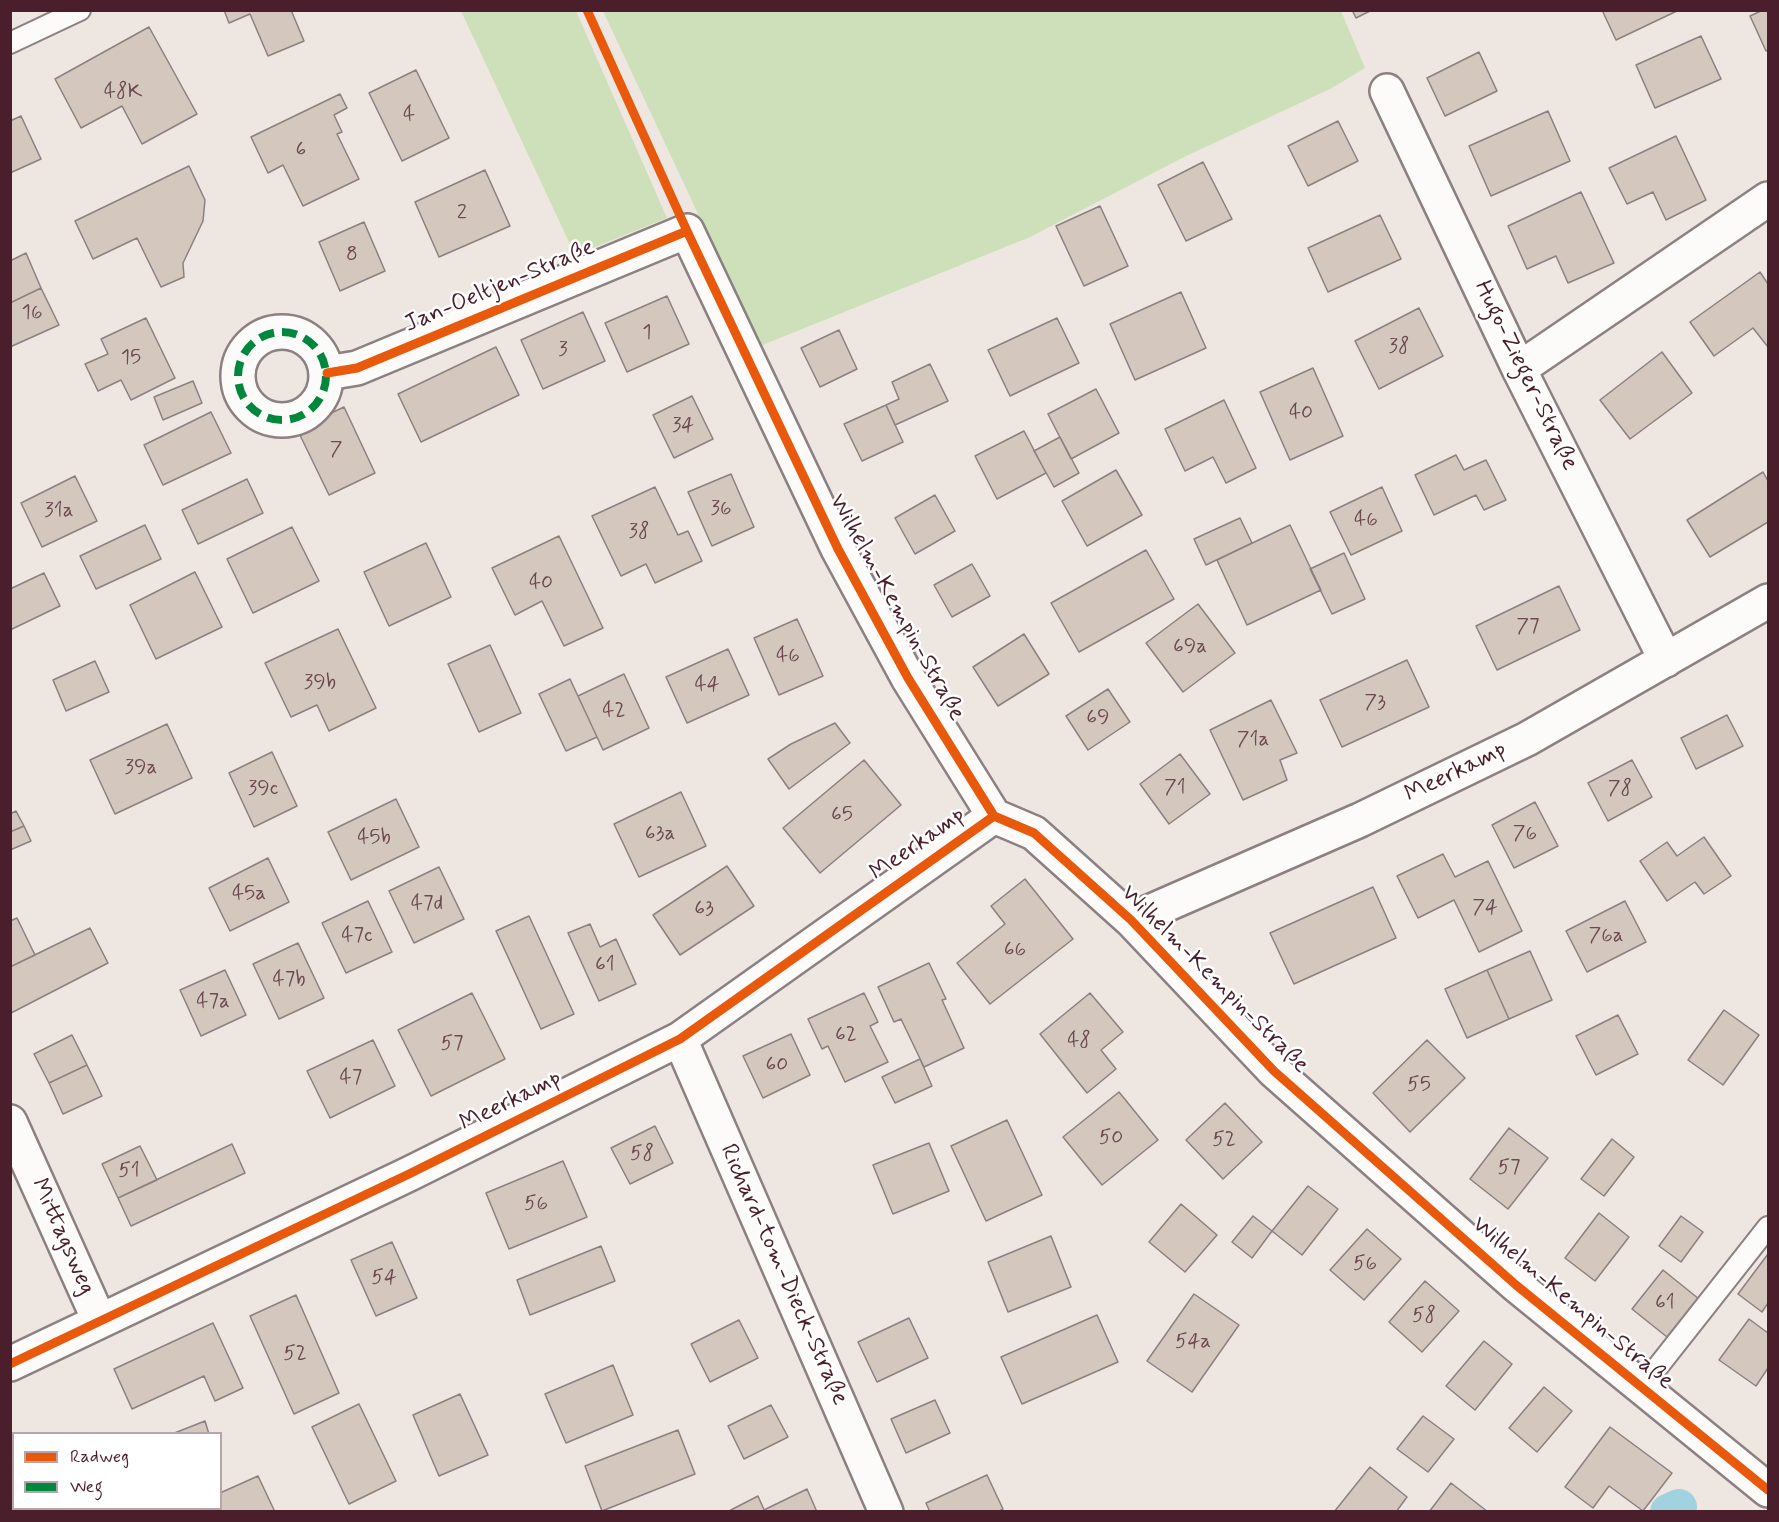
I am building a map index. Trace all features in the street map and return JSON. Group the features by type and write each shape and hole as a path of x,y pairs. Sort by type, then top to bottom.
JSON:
{"street":[{"name":"Hugo-Zieger-Straße","path":"1387,91 1520,369 1666,660"},
{"path":"1520,369 1768,199"},
{"name":"Jan-Oeltjen-Straße","path":"327,373 357,368 687,231"},
{"name":"Wilhelm-Kempin-Straße","path":"687,231 838,549 908,678 994,816 1034,833 1131,920 1274,1071 1516,1285 1768,1490"},
{"name":"Meerkamp","path":"1131,920 1360,820 1527,739 1768,602"},
{"name":"Meerkamp","path":"10,1364 409,1174 680,1039 994,816"},
{"name":"Richard-tom-Dieck-Straße","path":"680,1039 886,1512"},
{"name":"Mittagsweg","path":"10,1122 99,1320"}],"lane":[{"path":"10,43 80,10"},
{"path":"1641,1388 1768,1227"}],"green space":[{"path":"461,11 576,11 667,218 575,255"},
{"path":"603,11 1341,11 1365,68 1330,89 1184,157 1030,237 760,346"}],"building":[{"path":"224,10 291,10 304,41 268,56 250,14 229,23"},
{"path":"1352,10 1372,10 1356,18"},
{"path":"1602,10 1679,10 1616,40"},
{"path":"1768,10 1768,50 1766,51 1750,16"},
{"path":"149,27 197,114 142,144 122,106 81,128 55,79"},
{"path":"1701,36 1721,79 1655,108 1636,65"},
{"path":"1479,52 1497,91 1445,116 1427,78"},
{"path":"416,70 449,138 402,161 369,93"},
{"path":"340,94 347,108 334,115 342,132 337,134 359,179 303,206 283,165 268,173 251,137"},
{"path":"1548,111 1570,161 1491,196 1469,146"},
{"path":"21,116 41,159 10,173 10,121"},
{"path":"1338,121 1358,161 1308,186 1288,146"},
{"path":"1676,136 1706,200 1666,220 1653,192 1627,204 1609,168"},
{"path":"1203,162 1232,219 1186,241 1158,185"},
{"path":"189,166 205,200 203,221 183,263 184,277 161,287 137,238 93,259 75,221"},
{"path":"485,170 510,226 439,257 415,202"},
{"path":"1581,192 1614,263 1568,283 1556,256 1527,269 1508,226"},
{"path":"1100,206 1128,266 1084,286 1056,226"},
{"path":"1380,215 1401,259 1328,292 1308,248"},
{"path":"364,222 385,271 340,291 319,242"},
{"path":"26,253 41,288 10,303 10,261"},
{"path":"1760,272 1768,284 1768,347 1753,328 1714,356 1690,322"},
{"path":"41,288 59,325 10,347 10,303"},
{"path":"1181,292 1206,348 1135,380 1110,324"},
{"path":"667,296 689,344 627,372 605,323"},
{"path":"1419,308 1443,356 1379,389 1355,341"},
{"path":"583,312 605,361 543,389 521,340"},
{"path":"146,318 175,378 131,400 121,380 98,391 85,364 108,354 101,339"},
{"path":"1057,318 1079,363 1010,396 988,350"},
{"path":"839,330 857,369 820,387 801,348"},
{"path":"496,347 519,395 421,442 398,394"},
{"path":"1662,352 1692,393 1630,439 1600,400"},
{"path":"930,364 948,401 895,425 886,405 899,399 892,382"},
{"path":"1313,368 1343,436 1290,460 1260,392"},
{"path":"193,381 202,403 163,420 154,397"},
{"path":"1096,389 1119,433 1071,459 1048,414"},
{"path":"692,396 713,439 674,458 653,415"},
{"path":"1224,400 1256,468 1226,483 1213,457 1185,471 1165,429"},
{"path":"886,405 903,442 862,461 844,424"},
{"path":"344,407 375,473 329,495 297,429"},
{"path":"211,412 231,453 163,485 144,445"},
{"path":"1024,431 1046,473 997,499 975,456"},
{"path":"1060,437 1079,473 1054,487 1034,451"},
{"path":"1456,455 1464,470 1486,460 1506,500 1484,510 1476,495 1434,515 1415,475"},
{"path":"1116,470 1142,515 1087,546 1062,501"},
{"path":"1763,472 1768,481 1768,522 1710,557 1687,520"},
{"path":"731,474 754,527 712,546 688,492"},
{"path":"75,476 97,521 42,547 21,503"},
{"path":"247,479 263,513 198,544 182,510"},
{"path":"655,487 678,535 688,531 702,561 655,583 646,564 621,576 592,516"},
{"path":"1382,487 1402,531 1351,555 1330,512"},
{"path":"935,495 955,531 915,554 895,518"},
{"path":"1240,518 1252,543 1206,565 1194,539"},
{"path":"145,525 161,559 96,589 80,556"},
{"path":"1290,525 1321,590 1247,625 1217,560"},
{"path":"292,527 319,581 253,613 227,559"},
{"path":"559,536 603,628 564,646 542,601 515,615 492,568"},
{"path":"426,543 451,597 389,626 364,572"},
{"path":"1146,550 1174,599 1079,652 1051,603"},
{"path":"1344,553 1365,599 1332,614 1310,569"},
{"path":"972,564 990,596 952,617 934,585"},
{"path":"195,572 222,627 156,659 130,605"},
{"path":"44,573 60,606 10,630 10,589"},
{"path":"1559,586 1580,630 1497,670 1476,626"},
{"path":"1198,604 1235,653 1183,692 1146,643"},
{"path":"797,619 823,676 779,695 754,638"},
{"path":"338,629 376,708 329,731 317,705 291,717 265,663"},
{"path":"1024,634 1049,674 998,706 973,667"},
{"path":"490,645 521,713 479,732 448,664"},
{"path":"728,649 749,695 687,723 666,677"},
{"path":"1407,660 1429,707 1342,747 1320,700"},
{"path":"95,661 109,692 66,711 53,680"},
{"path":"624,674 649,728 603,750 578,696"},
{"path":"570,679 597,737 566,751 539,694"},
{"path":"1108,689 1130,722 1088,750 1066,716"},
{"path":"1271,700 1297,753 1280,760 1287,780 1243,800 1210,730"},
{"path":"1727,715 1743,746 1696,769 1681,738"},
{"path":"835,723 850,743 789,789 768,759 791,744"},
{"path":"167,724 192,778 115,814 90,760"},
{"path":"272,752 297,806 254,827 229,773"},
{"path":"1180,754 1210,794 1169,824 1140,784"},
{"path":"864,760 901,805 820,873 783,828"},
{"path":"1632,760 1652,797 1608,821 1588,783"},
{"path":"681,792 706,846 639,877 614,824"},
{"path":"396,799 419,847 351,880 328,832"},
{"path":"1535,802 1558,846 1514,868 1492,825"},
{"path":"16,811 24,826 10,832 10,814"},
{"path":"24,826 31,841 10,850 10,832"},
{"path":"1704,837 1731,876 1704,894 1695,882 1667,901 1640,861 1667,842 1677,856"},
{"path":"1443,854 1455,877 1488,861 1522,931 1479,952 1454,900 1418,918 1397,876"},
{"path":"268,858 289,902 230,931 209,888"},
{"path":"727,866 754,906 680,955 653,915"},
{"path":"439,867 464,919 414,943 389,891"},
{"path":"1025,879 1073,939 990,1004 957,963 1005,924 991,906"},
{"path":"1373,887 1396,938 1294,984 1270,933"},
{"path":"368,901 392,952 346,973 322,923"},
{"path":"1625,901 1646,942 1587,972 1566,931"},
{"path":"529,916 574,1014 541,1029 496,931"},
{"path":"17,918 35,955 10,967 10,921"},
{"path":"590,924 600,947 616,939 636,984 599,1001 568,933"},
{"path":"90,928 108,963 11,1013 10,967"},
{"path":"298,943 324,998 279,1019 253,964"},
{"path":"1530,951 1552,1000 1509,1019 1487,970"},
{"path":"929,963 946,999 942,1000 964,1048 924,1067 901,1019 894,1022 878,987"},
{"path":"225,970 246,1015 201,1036 180,990"},
{"path":"1487,970 1509,1019 1467,1038 1445,989"},
{"path":"472,993 505,1059 431,1096 398,1030"},
{"path":"864,993 878,1022 870,1026 888,1062 845,1082 828,1046 822,1049 808,1019"},
{"path":"1090,993 1123,1032 1101,1050 1116,1069 1087,1093 1040,1034"},
{"path":"1724,1010 1759,1035 1723,1085 1688,1060"},
{"path":"1618,1015 1638,1054 1596,1075 1576,1036"},
{"path":"791,1034 810,1075 763,1098 743,1056"},
{"path":"72,1035 87,1065 49,1083 34,1054"},
{"path":"373,1040 395,1086 330,1118 307,1071"},
{"path":"1427,1040 1465,1078 1410,1132 1373,1093"},
{"path":"920,1059 932,1086 895,1103 882,1077"},
{"path":"87,1065 102,1096 63,1114 49,1083"},
{"path":"1119,1092 1158,1140 1102,1185 1063,1137"},
{"path":"1225,1103 1262,1142 1223,1179 1186,1140"},
{"path":"1007,1120 1042,1195 986,1221 951,1146"},
{"path":"655,1126 673,1163 630,1184 611,1148"},
{"path":"1509,1128 1548,1158 1508,1209 1470,1179"},
{"path":"1612,1139 1634,1157 1604,1196 1581,1179"},
{"path":"929,1143 949,1191 893,1214 873,1165"},
{"path":"232,1144 245,1173 131,1226 118,1198"},
{"path":"140,1146 157,1180 118,1198 102,1164"},
{"path":"563,1161 587,1217 509,1249 486,1193"},
{"path":"1308,1186 1338,1209 1302,1255 1272,1231"},
{"path":"1181,1204 1217,1235 1185,1272 1149,1242"},
{"path":"1599,1213 1629,1237 1595,1281 1565,1258"},
{"path":"1253,1216 1272,1231 1252,1258 1232,1242"},
{"path":"1681,1216 1703,1232 1681,1262 1659,1246"},
{"path":"1367,1229 1401,1259 1364,1300 1330,1270"},
{"path":"1051,1236 1071,1287 1008,1312 988,1262"},
{"path":"392,1242 417,1298 376,1316 351,1260"},
{"path":"601,1246 615,1281 530,1315 517,1280"},
{"path":"1768,1254 1768,1303 1762,1312 1738,1294"},
{"path":"1663,1270 1699,1299 1667,1337 1632,1309"},
{"path":"1425,1281 1459,1311 1422,1352 1389,1322"},
{"path":"1194,1294 1239,1325 1192,1392 1147,1361"},
{"path":"296,1295 339,1393 294,1414 250,1316"},
{"path":"1097,1315 1118,1362 1022,1404 1001,1357"},
{"path":"909,1318 928,1358 877,1382 858,1342"},
{"path":"1749,1319 1768,1333 1768,1368 1756,1386 1719,1360"},
{"path":"739,1320 758,1358 710,1382 691,1344"},
{"path":"213,1323 243,1388 215,1401 204,1376 132,1409 114,1369"},
{"path":"1484,1341 1512,1364 1475,1410 1446,1386"},
{"path":"613,1365 633,1415 566,1443 545,1394"},
{"path":"1544,1387 1572,1411 1537,1452 1509,1428"},
{"path":"460,1394 488,1455 439,1476 413,1415"},
{"path":"935,1400 950,1433 906,1453 891,1419"},
{"path":"359,1404 396,1481 349,1504 312,1427"},
{"path":"771,1405 788,1437 744,1459 728,1426"},
{"path":"1423,1416 1454,1439 1428,1472 1397,1449"},
{"path":"205,1421 208,1432 177,1432"},
{"path":"1610,1427 1672,1473 1643,1511 1609,1486 1593,1508 1565,1487"},
{"path":"678,1430 695,1474 602,1511 585,1466"},
{"path":"12,1452 12,1505 10,1506 10,1453"},
{"path":"1370,1467 1407,1497 1396,1512 1334,1512"},
{"path":"987,1475 1003,1509 998,1512 930,1512 926,1503"},
{"path":"258,1476 275,1512 178,1512 182,1510 222,1510 222,1492"},
{"path":"1451,1483 1488,1512 1429,1512"},
{"path":"807,1489 817,1512 765,1512 764,1510"},
{"path":"758,1496 765,1512 727,1512"}],"waterway":[{"path":"1668,1512 1679,1507"}],"marked path":[{"path":"282,332 299,336 313,345 322,359 326,376 322,393 313,407 299,416 282,420 265,416 251,407 242,393 238,376 242,359 251,345 265,336 282,332"}],"cycle path":[{"path":"587,10 687,231 838,549 908,678 994,816 1034,833 1131,920 1274,1071 1516,1285 1768,1490"},
{"path":"327,373 357,368 687,231"},
{"path":"10,1364 409,1174 680,1039 994,816"}]}
